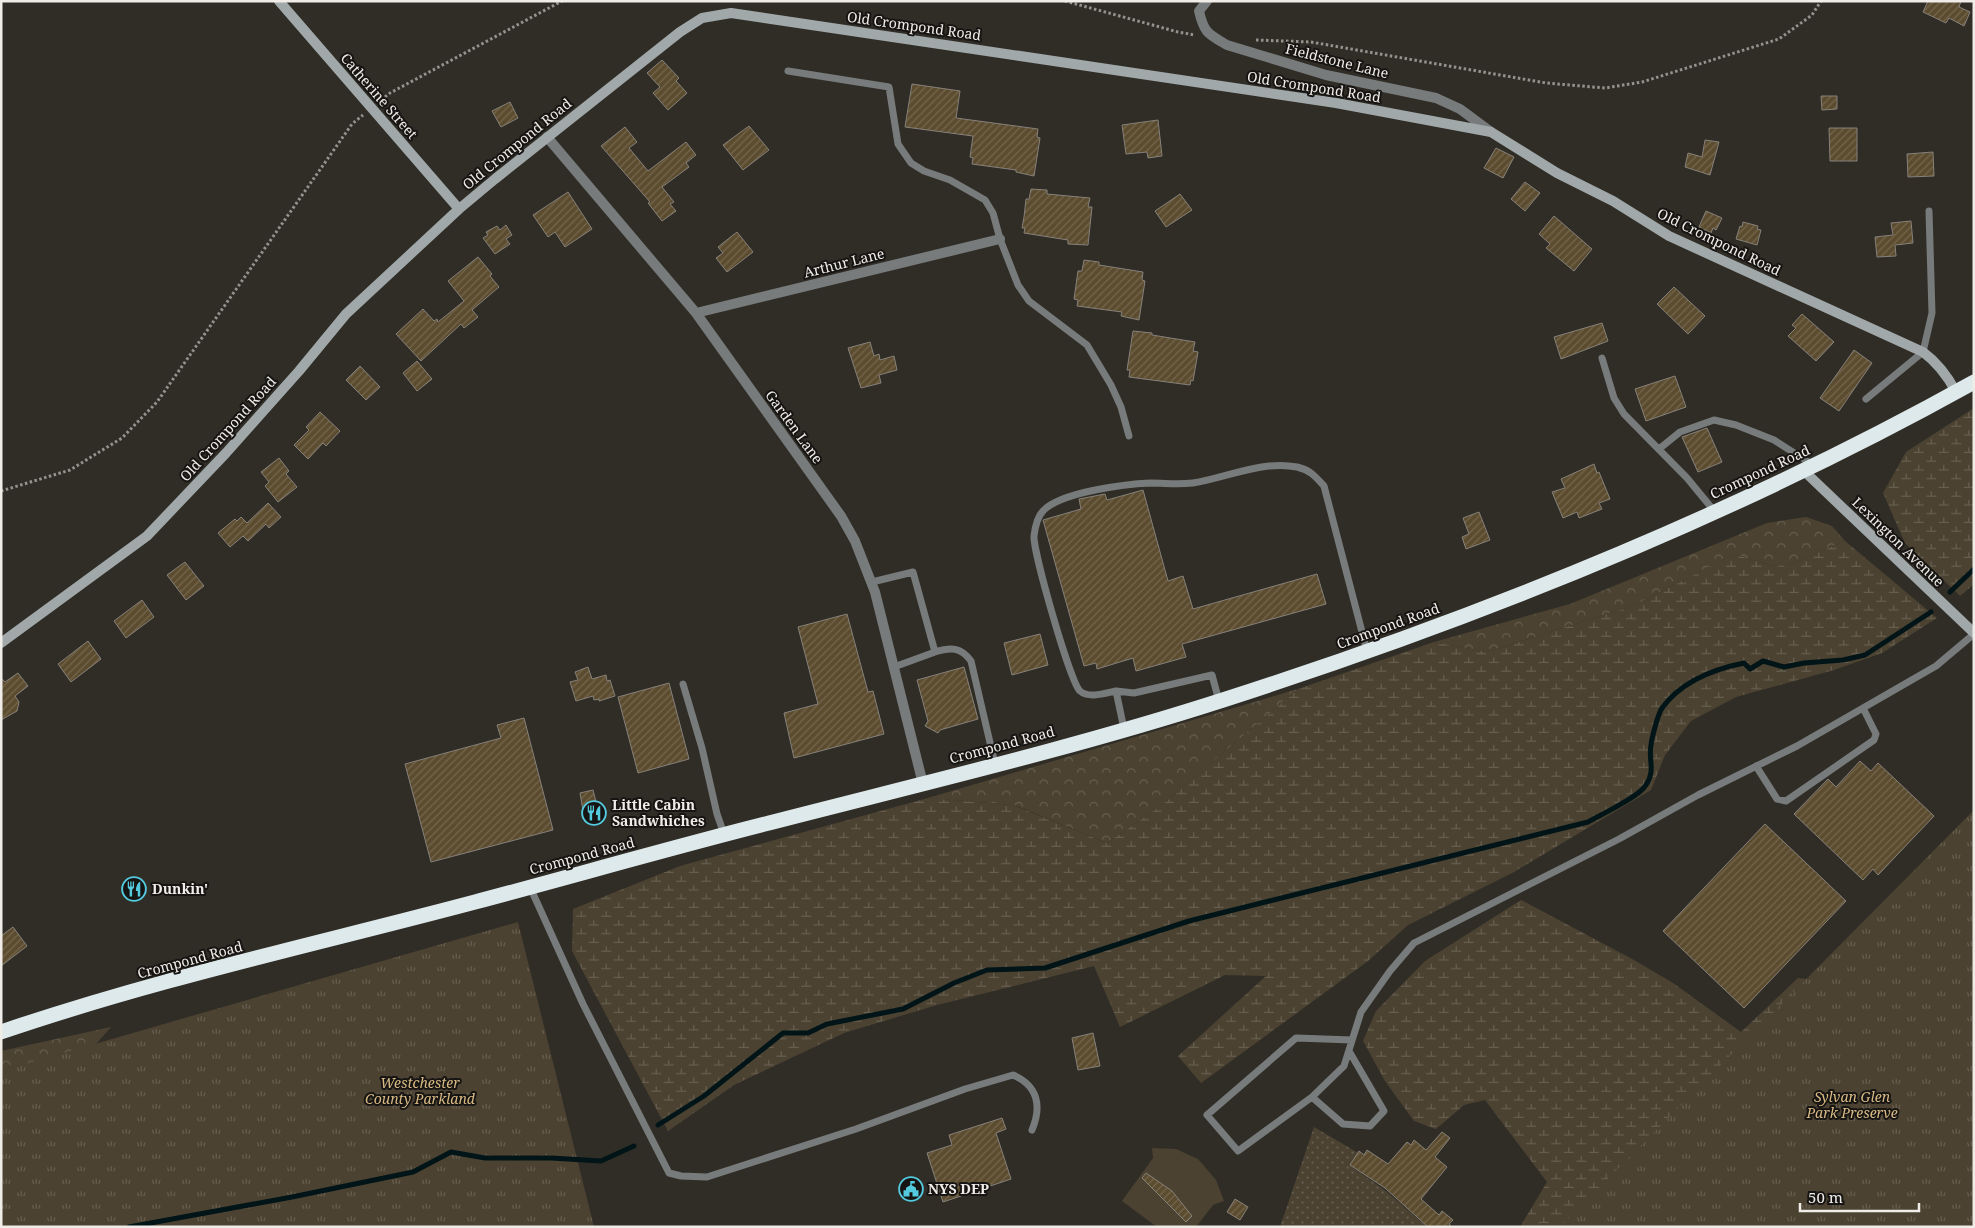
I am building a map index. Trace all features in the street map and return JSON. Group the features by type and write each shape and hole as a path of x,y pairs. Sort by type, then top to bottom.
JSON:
{"highway":[{"name":"Crompond Road","path":"1,1032 85,1004 724,834 923,784 1219,701 1367,651 1563,576 1715,512 1808,468 1974,382"}],"street":[{"name":"Catherine Street","path":"279,1 459,209"},
{"path":"1207,1 1199,11 1203,27 1214,38"},
{"name":"Old Crompond Road","path":"1,643 147,536 226,453 299,371 346,314 459,209 680,32 702,18 731,13 1336,103 1491,132 1557,172 1613,201 1669,236 1922,352 1934,360 1946,373 1956,392"},
{"name":"Fieldstone Lane","path":"1214,38 1244,51 1326,75 1436,98 1460,110 1491,132"},
{"name":"Garden Lane","path":"547,137 696,314 841,516 855,541 872,582 923,784"},
{"name":"Arthur Lane","path":"696,314 1000,239"},
{"name":"Lexington Avenue","path":"1808,468 1974,633"}],"lane":[{"path":"788,71 889,87 898,144 911,163 924,171 950,180 984,200 993,213 1000,239 1018,285 1029,301 1087,345 1099,362 1121,406 1129,436"},
{"path":"1866,399 1922,352 1932,313 1929,211"},
{"path":"1602,358 1614,398 1624,414 1687,478 1715,512"},
{"path":"1659,449 1680,432 1714,420 1736,425 1774,440 1808,468"},
{"path":"1219,701 1212,675 1134,694 1116,691 1090,695 1080,692 1073,682 1053,618 1034,537 1038,520 1043,511 1056,502 1107,487 1152,483 1177,485 1275,466 1296,467 1313,472 1324,486 1367,651"},
{"path":"872,582 913,572 936,652"},
{"path":"1352,1040 1296,1038 1207,1115 1238,1151 1312,1097 1344,1066 1361,1012 1390,971 1414,943 1619,839 1698,795 1797,746 1936,666 1974,633"},
{"path":"894,667 946,648 965,652 971,661 995,764"},
{"path":"683,684 702,748 716,814 724,834"},
{"path":"1116,691 1124,729"},
{"path":"1756,766 1777,799 1786,801 1874,740 1876,734 1863,708"},
{"path":"530,887 583,1004 669,1173 681,1176 707,1176 856,1129 965,1089 1013,1074 1024,1079 1032,1088 1036,1098 1037,1110 1032,1130"},
{"path":"1312,1097 1343,1124 1370,1126 1384,1111 1349,1051"}],"path":[{"path":"1,491 70,470 122,438 157,402 352,124 390,93 562,1"},
{"path":"1065,1 1178,32 1214,38"},
{"path":"1253,40 1311,42 1546,83 1605,88 1642,82 1780,39 1812,14 1821,1"}],"green space":[{"path":"1974,408 1974,584 1960,596 1905,543 1883,493 1906,452"},
{"path":"1806,517 1832,526 1845,541 1782,568 1734,554 1633,606 1487,652 1434,642 1570,604 1767,523"},
{"path":"1845,541 1937,618 1882,653 1834,670 1736,697 1691,721 1665,755 1651,790 1514,872 1408,925 1368,961 1201,1083 1178,1056 1266,976 1225,975 1120,1027 1094,966 937,1005 844,1033 734,1085 668,1131 572,951 573,909 680,866 928,798 1013,805 1107,843 1162,805 1298,689 1434,642 1487,652 1633,606 1734,554 1782,568"},
{"path":"1298,689 1162,805 1107,843 1014,805 928,798"},
{"name":"Sylvan Glen Park Preserve","path":"1974,810 1974,1227 1560,1227"},
{"path":"1521,900 1673,983 1741,1032 1798,978 1908,991 1974,1227 1520,1227 1547,1182 1485,1100 1464,1105 1436,1129 1414,1121 1385,1081 1363,1041 1376,1011 1425,961"},
{"name":"Westchester County Parkland","path":"518,922 594,1227 1,1227 1,1071"},
{"path":"111,1027 7,1145 1,1148 1,1051"},
{"path":"1314,1127 1360,1154 1352,1167 1386,1191 1427,1227 1280,1227"},
{"path":"1152,1148 1176,1149 1198,1159 1216,1180 1224,1201 1213,1205 1196,1227 1157,1227 1122,1201 1153,1158"}],"building":[{"path":"1928,1 1961,1 1959,7 1970,12 1964,26 1949,18 1946,23 1923,12"},
{"path":"662,60 679,78 676,81 687,93 668,110 653,93 660,87 647,73"},
{"path":"912,84 960,91 956,118 1038,129 1037,137 1040,138 1034,176 1016,172 1016,170 972,164 973,158 970,157 973,136 905,127"},
{"path":"1821,96 1837,96 1837,109 1822,110"},
{"path":"510,102 518,118 501,127 492,111"},
{"path":"1158,120 1162,156 1148,158 1147,152 1126,154 1122,125"},
{"path":"749,126 769,150 743,170 723,145"},
{"path":"625,127 637,142 629,148 648,171 686,142 696,155 686,163 689,167 662,187 674,202 670,204 676,211 662,221 648,203 650,202 601,146"},
{"path":"1829,128 1857,128 1857,161 1830,161"},
{"path":"1705,140 1719,142 1710,175 1685,167 1688,153 1702,157"},
{"path":"1496,148 1514,157 1503,178 1484,168"},
{"path":"1933,152 1934,176 1908,177 1907,154"},
{"path":"1525,182 1540,193 1525,211 1511,199"},
{"path":"1031,189 1047,190 1047,194 1090,198 1088,207 1092,207 1088,245 1068,244 1068,240 1024,233 1025,228 1022,228 1026,199 1029,199"},
{"path":"568,192 592,229 565,247 555,232 548,237 533,215"},
{"path":"1180,194 1192,210 1166,227 1155,211"},
{"path":"1706,211 1722,218 1716,230 1713,228 1711,233 1699,227"},
{"path":"1554,216 1592,249 1574,271 1546,248 1550,244 1539,234"},
{"path":"1911,221 1913,243 1895,245 1896,256 1877,257 1875,237 1893,235 1891,223"},
{"path":"1743,222 1758,226 1757,229 1761,230 1757,245 1736,239"},
{"path":"506,225 512,235 506,239 510,244 495,254 483,238 488,235 486,232 497,226 500,230"},
{"path":"737,232 753,252 727,272 716,258 723,253 718,247"},
{"path":"478,257 492,274 490,276 499,287 472,310 478,317 464,328 461,324 421,361 396,334 423,309 434,321 437,319 438,322 464,301 448,281"},
{"path":"1084,260 1099,262 1099,265 1143,272 1142,280 1145,281 1139,320 1121,316 1122,312 1077,306 1078,300 1074,299 1078,271 1082,271"},
{"path":"1674,287 1705,316 1688,334 1657,304"},
{"path":"1802,314 1834,342 1816,361 1788,336 1796,328 1792,325"},
{"path":"1602,323 1608,341 1561,359 1554,337"},
{"path":"1133,331 1195,342 1193,351 1198,352 1193,381 1191,380 1190,385 1129,377 1130,370 1127,370"},
{"path":"870,342 874,356 879,354 880,360 894,356 897,370 879,375 881,383 861,388 848,348"},
{"path":"1854,350 1872,363 1839,411 1820,398"},
{"path":"417,361 432,379 417,391 403,373"},
{"path":"360,366 380,387 366,400 346,380"},
{"path":"1675,376 1686,407 1646,421 1635,389"},
{"path":"320,412 340,431 326,446 323,443 308,459 294,445 309,430 306,427"},
{"path":"1707,428 1722,462 1698,472 1682,437"},
{"path":"279,458 289,471 286,474 297,487 278,502 265,486 269,482 261,472"},
{"path":"1594,464 1610,499 1599,503 1602,509 1579,518 1577,512 1563,518 1552,492 1565,488 1561,479"},
{"path":"1143,490 1168,581 1183,576 1193,609 1317,574 1326,604 1182,644 1186,657 1136,671 1133,658 1097,669 1096,663 1084,666 1043,520 1081,509 1079,499 1105,494 1107,500"},
{"path":"268,503 281,517 269,528 266,524 248,541 243,536 230,547 218,533 235,519 237,521 241,517 247,523"},
{"path":"1479,512 1490,540 1466,549 1462,537 1469,534 1463,518"},
{"path":"185,562 204,586 186,600 167,575"},
{"path":"142,600 154,617 126,638 114,621"},
{"path":"847,614 868,692 873,691 884,734 794,758 784,713 818,704 798,627"},
{"path":"1040,634 1048,665 1012,675 1004,643"},
{"path":"88,641 101,659 71,682 58,664"},
{"path":"588,667 592,679 606,675 607,681 610,680 615,696 599,701 599,699 594,700 593,696 576,701 570,682 578,680 575,672"},
{"path":"964,667 978,719 940,730 938,733 925,726 928,721 917,680"},
{"path":"18,673 28,686 15,696 19,702 17,711 1,720 1,678 5,682"},
{"path":"669,683 689,759 638,773 618,697"},
{"path":"524,718 553,830 431,862 405,764 501,738 497,725"},
{"path":"1860,761 1871,771 1878,763 1934,816 1878,875 1873,869 1863,880 1794,814 1828,779 1836,787"},
{"path":"593,790 597,806 602,805 605,818 585,822 580,793"},
{"path":"1765,824 1846,901 1744,1008 1663,931"},
{"path":"13,927 27,946 1,966 1,936"},
{"path":"1093,1033 1100,1066 1078,1070 1072,1038"},
{"path":"1002,1118 1006,1129 996,1133 1011,1179 943,1202 927,1153 952,1145 949,1135"},
{"path":"1442,1132 1450,1138 1435,1157 1447,1167 1421,1199 1439,1215 1442,1211 1453,1220 1449,1224 1452,1227 1428,1227 1385,1188 1350,1165 1359,1151 1364,1155 1367,1150 1388,1164 1407,1142 1411,1145 1414,1140 1426,1150"},
{"path":"1146,1173 1172,1191 1192,1216 1186,1222 1142,1178"},
{"path":"1235,1199 1248,1207 1240,1220 1227,1212"}],"waterway":[{"path":"1950,592 1974,569"},
{"path":"658,1125 704,1096 783,1033 808,1033 827,1024 903,1009 954,983 987,970 1045,968 1189,921 1588,822 1636,795 1646,785 1651,775 1650,750 1660,711 1670,699 1688,684 1710,673 1744,663 1750,669 1763,661 1784,667 1804,663 1843,660 1865,655 1931,612"},
{"path":"129,1227 292,1197 413,1172 451,1152 485,1158 551,1158 601,1161 634,1146"}],"place":[{"name":"Little Cabin Sandwhiches","path":"594,813"},
{"name":"Dunkin'","path":"134,889"},
{"name":"NYS DEP","path":"911,1189"}]}
